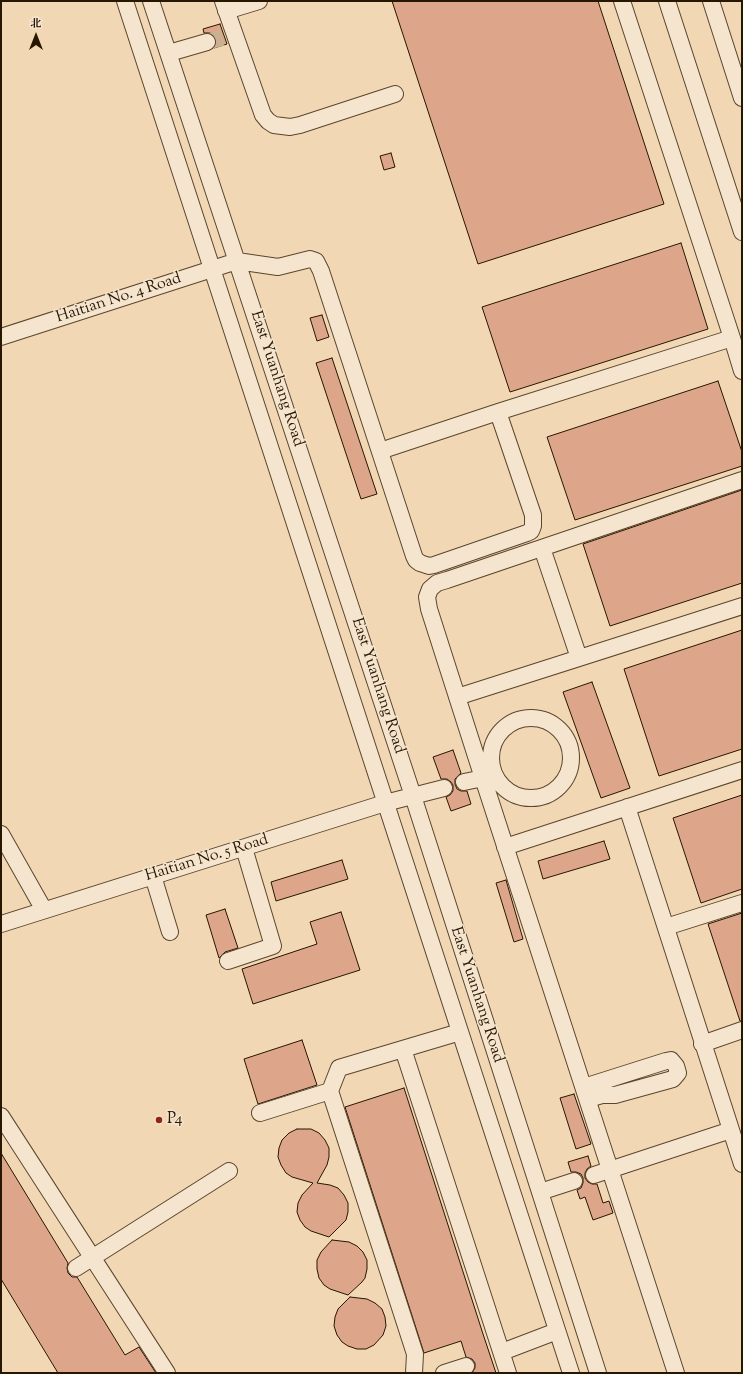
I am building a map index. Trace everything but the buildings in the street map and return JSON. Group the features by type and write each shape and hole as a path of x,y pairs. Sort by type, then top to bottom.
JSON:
{"street":[{"name":"East Yuanhang Road","path":"125,1 571,1373"},
{"name":"East Yuanhang Road","path":"151,1 413,796 598,1373"},
{"path":"259,1 225,6 229,35 268,121 274,125 290,127 300,125 395,94"},
{"path":"622,1 742,371"},
{"path":"667,1 742,232"},
{"path":"711,1 742,98"},
{"path":"168,54 207,42"},
{"path":"237,261 278,267 310,259 316,261 414,556 416,560 424,565 434,565 531,531 533,526 533,515 498,412"},
{"name":"Haitian No. 4 Road","path":"1,337 237,261"},
{"path":"380,452 498,412 732,338"},
{"path":"676,1373 505,847 488,777 457,697 429,609 427,597 430,589 437,583 742,480"},
{"path":"542,548 579,658"},
{"path":"457,697 742,606"},
{"path":"464,782 488,777 516,796 531,799 546,795 559,787 568,774 571,760 569,746 562,734 552,724 539,719 521,720 505,727 495,741 490,758 488,777"},
{"path":"505,847 742,770"},
{"name":"Haitian No. 5 Road","path":"1,924 385,803 444,788"},
{"path":"627,807 702,1044 742,1161"},
{"path":"1,834 44,910"},
{"path":"228,962 273,946 244,848"},
{"path":"153,876 170,932"},
{"path":"666,927 742,903"},
{"path":"702,1044 742,1030"},
{"path":"414,1373 415,1354 330,1091 339,1068 460,1032"},
{"path":"403,1049 508,1373"},
{"path":"671,1060 676,1066 678,1073 673,1079 615,1095 586,1093 666,1061 671,1060"},
{"path":"260,1113 330,1091"},
{"path":"1,1116 168,1373"},
{"path":"594,1175 731,1130"},
{"path":"76,1268 229,1171"},
{"path":"540,1192 574,1181"},
{"path":"502,1352 557,1331"},
{"path":"444,1373 466,1366"}],"tunnel":[{"path":"207,42 225,37"}],"place":[{"name":"P4","path":"159,1120"}]}
